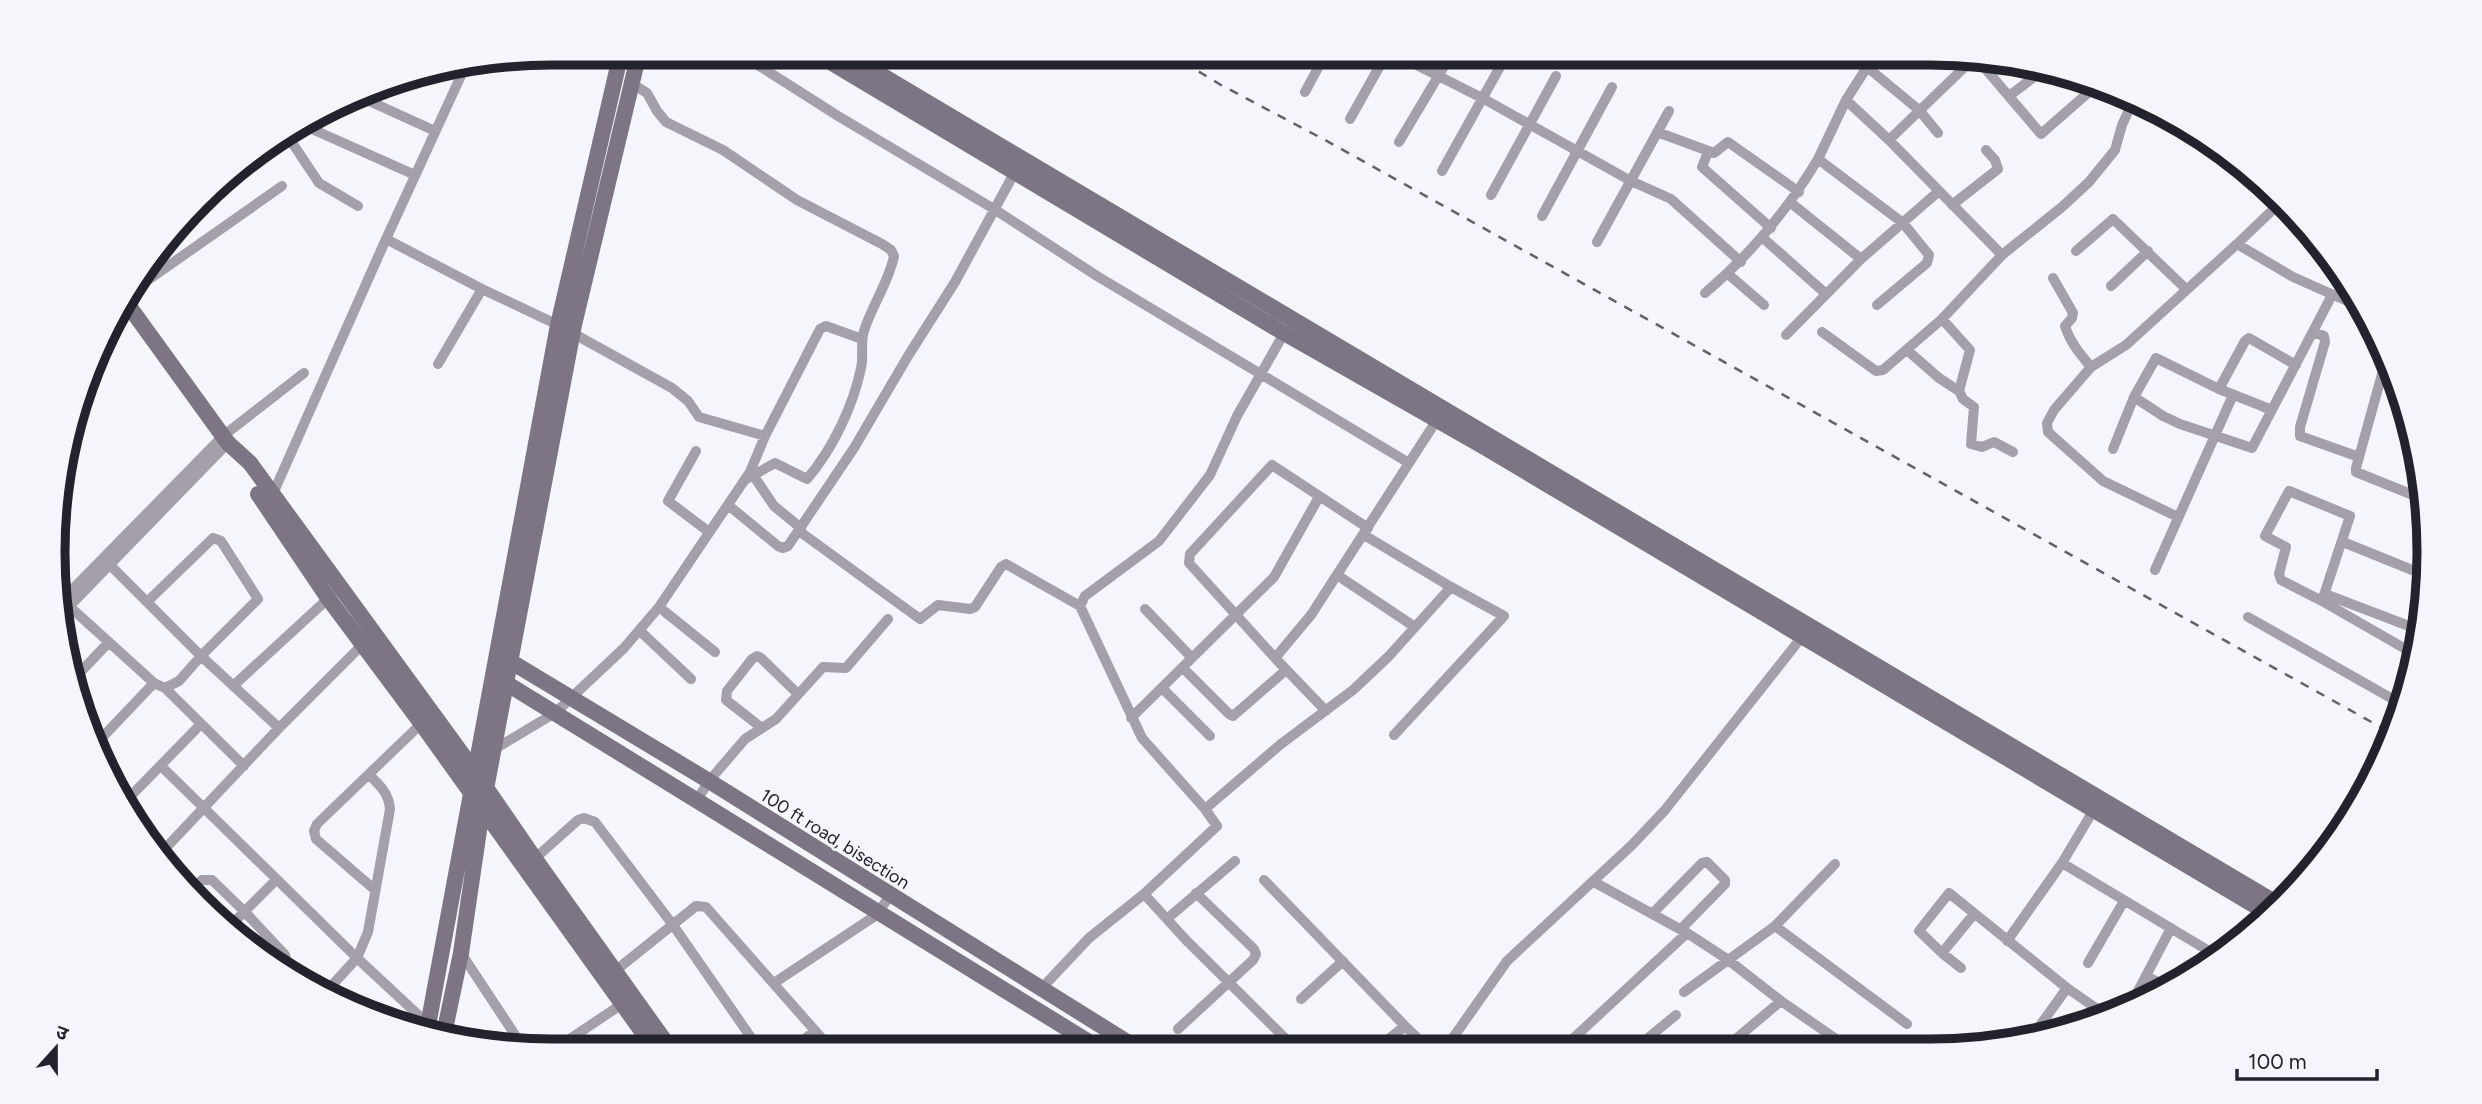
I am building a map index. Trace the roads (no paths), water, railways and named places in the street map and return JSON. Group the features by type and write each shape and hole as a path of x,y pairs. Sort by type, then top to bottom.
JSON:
{"street":[{"path":"445,1027 461,953 487,788 487,750 558,324 618,65"},
{"path":"429,1024 476,773 487,750 506,683 572,333 636,65"},
{"path":"759,65 848,123 994,209 1086,269 1409,463"},
{"path":"839,65 1018,164"},
{"path":"864,65 1018,164 1806,631 2261,909"},
{"path":"1305,92 1319,65"},
{"path":"1350,120 1380,65"},
{"path":"1419,65 1631,181 1671,199 1741,262"},
{"path":"1399,142 1445,65"},
{"path":"1442,171 1501,65"},
{"path":"1889,139 1966,66"},
{"path":"1705,293 1741,262 1791,204 1818,159 1846,100 1867,67 1919,110 1938,133"},
{"path":"1985,68 2043,134 2089,92"},
{"path":"272,496 462,73"},
{"path":"1491,195 1556,76"},
{"path":"2009,96 2035,76"},
{"path":"631,83 647,93 666,122 723,150 780,190 891,250 894,256 862,339 862,365 831,444 808,478 804,479 775,463 749,478"},
{"path":"1542,216 1612,87"},
{"path":"1846,100 1889,139 2002,255"},
{"path":"369,101 435,131"},
{"path":"1822,332 1880,372 1942,319 2002,255 2089,182 2109,159 2130,108"},
{"path":"1597,243 1669,111"},
{"path":"312,129 415,175"},
{"path":"1657,132 1708,152 1716,153 1728,142 1799,192"},
{"path":"291,141 319,183 358,206"},
{"path":"1952,205 1998,169 1995,160 1986,150"},
{"path":"1708,152 1702,167 1771,228"},
{"path":"1818,159 1903,223 1930,258 1877,304"},
{"path":"728,505 780,548 788,546 854,448 955,282 1018,164"},
{"path":"148,280 282,186"},
{"path":"1786,335 1861,259 1939,191"},
{"path":"1791,204 1861,259"},
{"path":"2178,517 2104,481 2046,428 2054,410 2091,367 2126,345 2275,207"},
{"path":"2076,251 2113,219 2186,289"},
{"path":"1763,238 1825,293"},
{"path":"386,239 482,289 558,324 672,388 688,401 699,416 765,436"},
{"path":"2237,244 2293,277 2348,302"},
{"path":"2111,286 2148,251"},
{"path":"1728,274 1764,305"},
{"path":"2053,278 2073,313 2065,326 2069,336 2078,353 2091,367"},
{"path":"438,364 482,289"},
{"path":"2134,397 2164,416 2252,448 2332,295"},
{"path":"130,307 229,443 250,463 334,593 362,645 476,773 529,863 627,1000 661,1039"},
{"path":"1942,319 1970,350 1959,391"},
{"path":"487,750 555,713 640,631 659,607 749,478 765,436 820,329 826,326 862,339"},
{"path":"1080,606 1085,596 1159,541 1210,475 1237,416 1288,326"},
{"path":"2313,332 2323,336 2325,342 2300,427 2300,436 2358,457"},
{"path":"2219,389 2249,338 2296,365"},
{"path":"1907,349 1975,407 1972,444 1982,447 1994,442 2013,452"},
{"path":"2113,449 2117,433 2134,397 2156,358 2219,389 2273,410"},
{"path":"2382,372 2356,468 2358,473 2414,495"},
{"path":"67,596 304,373"},
{"path":"2155,570 2233,395"},
{"path":"1275,657 1300,631 1440,415"},
{"path":"229,443 69,606 244,766"},
{"path":"229,443 240,468 427,719 472,797 529,863 615,971 627,1000 649,1039"},
{"path":"696,451 668,501 709,532"},
{"path":"1326,711 1189,563 1190,554 1269,466 1274,465 1366,531 1451,587 1502,614 1504,618 1394,735"},
{"path":"749,478 774,506 800,529 920,619 924,618 934,605 970,609 975,607 1000,567 1006,564 1080,606 1142,738 1205,809 1216,829 1164,873 1144,894 1089,938 1041,989"},
{"path":"2324,597 2343,542 2349,515 2291,491 2287,493 2266,535 2267,539 2286,547 2279,575 2281,580 2324,597 2411,627"},
{"path":"1131,718 1274,577 1319,497"},
{"path":"102,738 159,686 179,681 258,599 217,539 210,540 147,602"},
{"path":"2343,542 2416,572"},
{"path":"110,565 201,656 279,728"},
{"path":"1337,575 1415,627"},
{"path":"1205,809 1281,744 1353,690 1389,656 1451,587"},
{"path":"233,686 334,593"},
{"path":"2324,597 2407,650"},
{"path":"659,607 715,652"},
{"path":"1145,609 1192,658"},
{"path":"2248,617 2394,700"},
{"path":"697,800 709,781 745,739 776,719 823,667 830,665 846,668 888,619"},
{"path":"640,631 691,679"},
{"path":"1452,1039 1507,961 1594,882 1665,810 1806,631"},
{"path":"80,673 109,642"},
{"path":"165,849 362,645"},
{"path":"762,728 726,700 727,691 752,659 757,656 761,658 799,694"},
{"name":"100 ft road, bisection","path":"510,661 709,781 1122,1039"},
{"path":"1183,668 1233,716 1286,670"},
{"path":"506,683 879,912 1077,1039"},
{"path":"1162,688 1210,736"},
{"path":"375,890 316,839 314,831 317,824 427,719"},
{"path":"130,796 200,725"},
{"path":"160,766 423,1022"},
{"path":"331,986 357,957 368,932 390,809 385,791 369,775"},
{"path":"2007,941 2062,863 2104,812"},
{"path":"2104,812 2271,900"},
{"path":"529,863 578,820 590,819 595,822 673,925 750,1036"},
{"path":"1168,918 1235,861"},
{"path":"1572,1039 1684,931 1726,880 1707,862 1702,863 1653,913"},
{"path":"2062,863 2209,951"},
{"path":"1684,992 1775,926 1835,864"},
{"path":"197,885 202,880 212,880 285,955 285,960"},
{"path":"234,921 276,880"},
{"path":"1264,880 1418,1039"},
{"path":"1594,882 1684,931 1836,1039"},
{"path":"1178,1029 1253,960 1256,954 1196,893"},
{"path":"1144,894 1185,940 1286,1039"},
{"path":"1961,968 1919,931 1947,894 1951,894 2007,941 2097,1009"},
{"path":"774,983 879,912 890,896"},
{"path":"2088,963 2124,901"},
{"path":"615,971 696,906 706,907 822,1039"},
{"path":"1942,953 1975,914"},
{"path":"1775,926 1907,1024"},
{"path":"2137,993 2171,928"},
{"path":"461,953 517,1038"},
{"path":"1301,999 1343,961"},
{"path":"2146,976 2158,982"},
{"path":"2039,1027 2067,988"},
{"path":"572,1039 627,1000"},
{"path":"1736,1039 1781,1001"},
{"path":"1647,1039 1676,1015"},
{"path":"1389,1039 1405,1027"},
{"path":"1097,1039 1105,1028"},
{"path":"805,1039 815,1031"}],"railway":[{"path":"1188,65 2384,729"}]}
